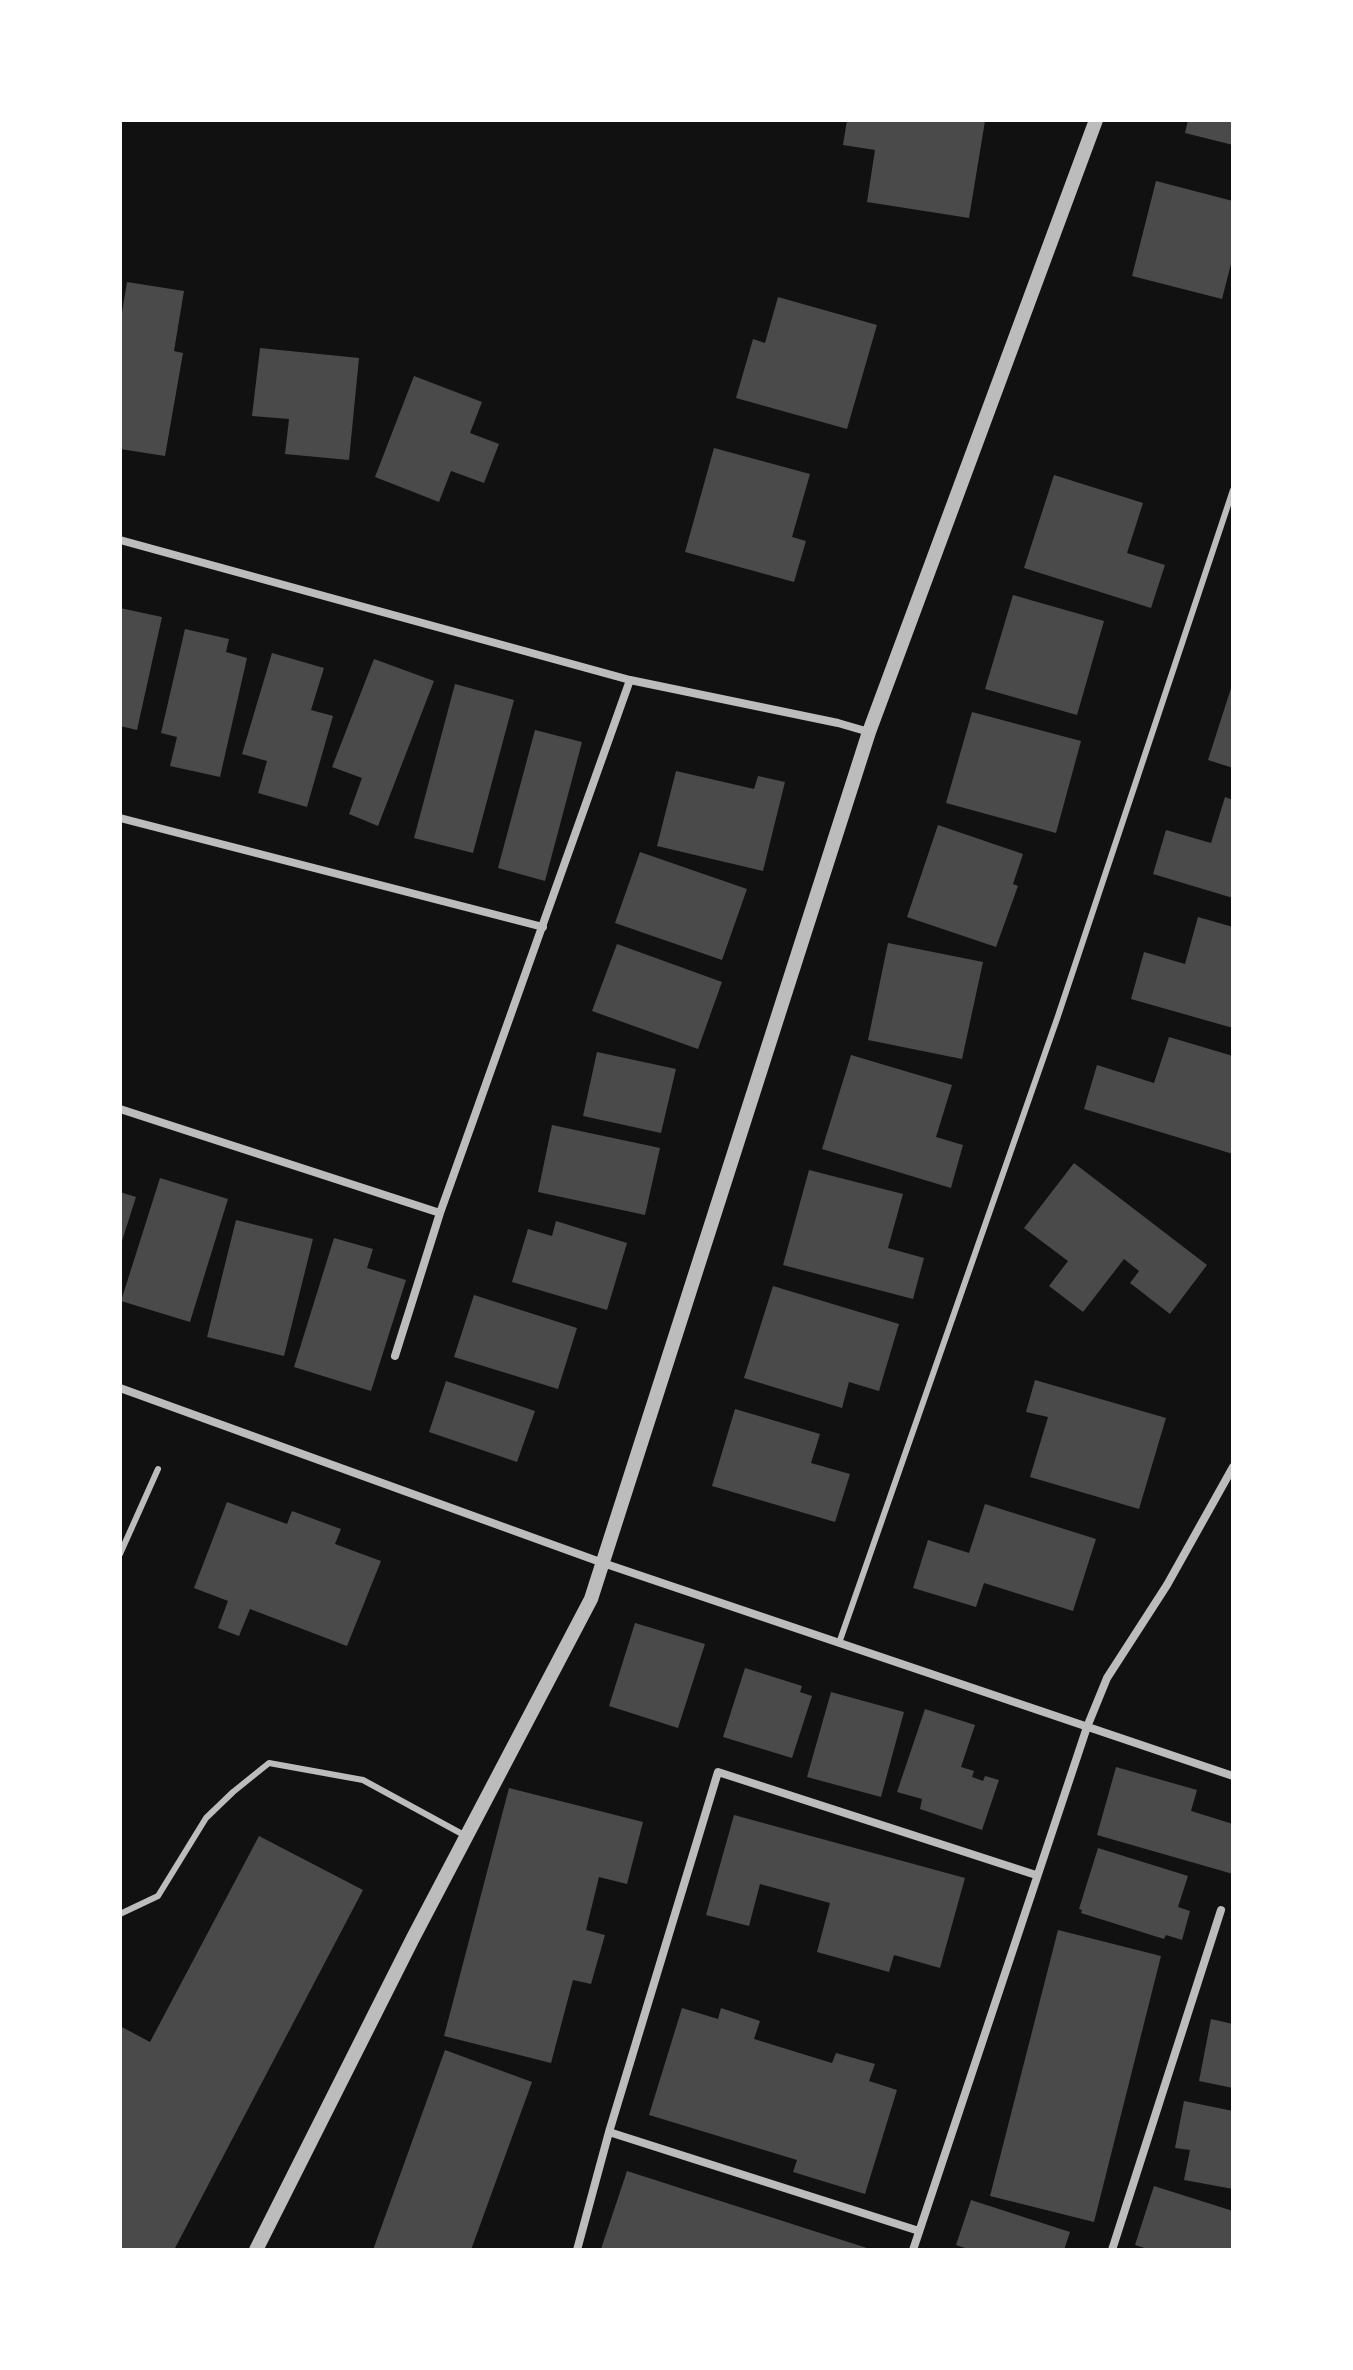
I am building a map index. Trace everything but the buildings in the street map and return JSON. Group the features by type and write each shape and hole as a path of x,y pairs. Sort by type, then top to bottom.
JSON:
{"street":[{"path":"256,2250 466,1836 591,1599 869,732 1096,120"},
{"path":"120,540 630,680 869,732"},
{"path":"395,1356 440,1213 630,680"},
{"path":"120,818 543,927"},
{"path":"120,1109 440,1213"},
{"path":"120,1388 603,1563 1233,1776"},
{"path":"913,2250 1036,1875 1107,1678 1167,1585 1233,1467"},
{"path":"577,2250 609,2132 718,1772 1036,1875"},
{"path":"1112,2250 1221,1910"},
{"path":"609,2132 919,2231"}],"lane":[{"path":"839,1643 1058,1016 1233,490"},
{"path":"120,1554 158,1469"},
{"path":"120,1914 158,1896 206,1818 269,1763 363,1780 466,1836"}]}
